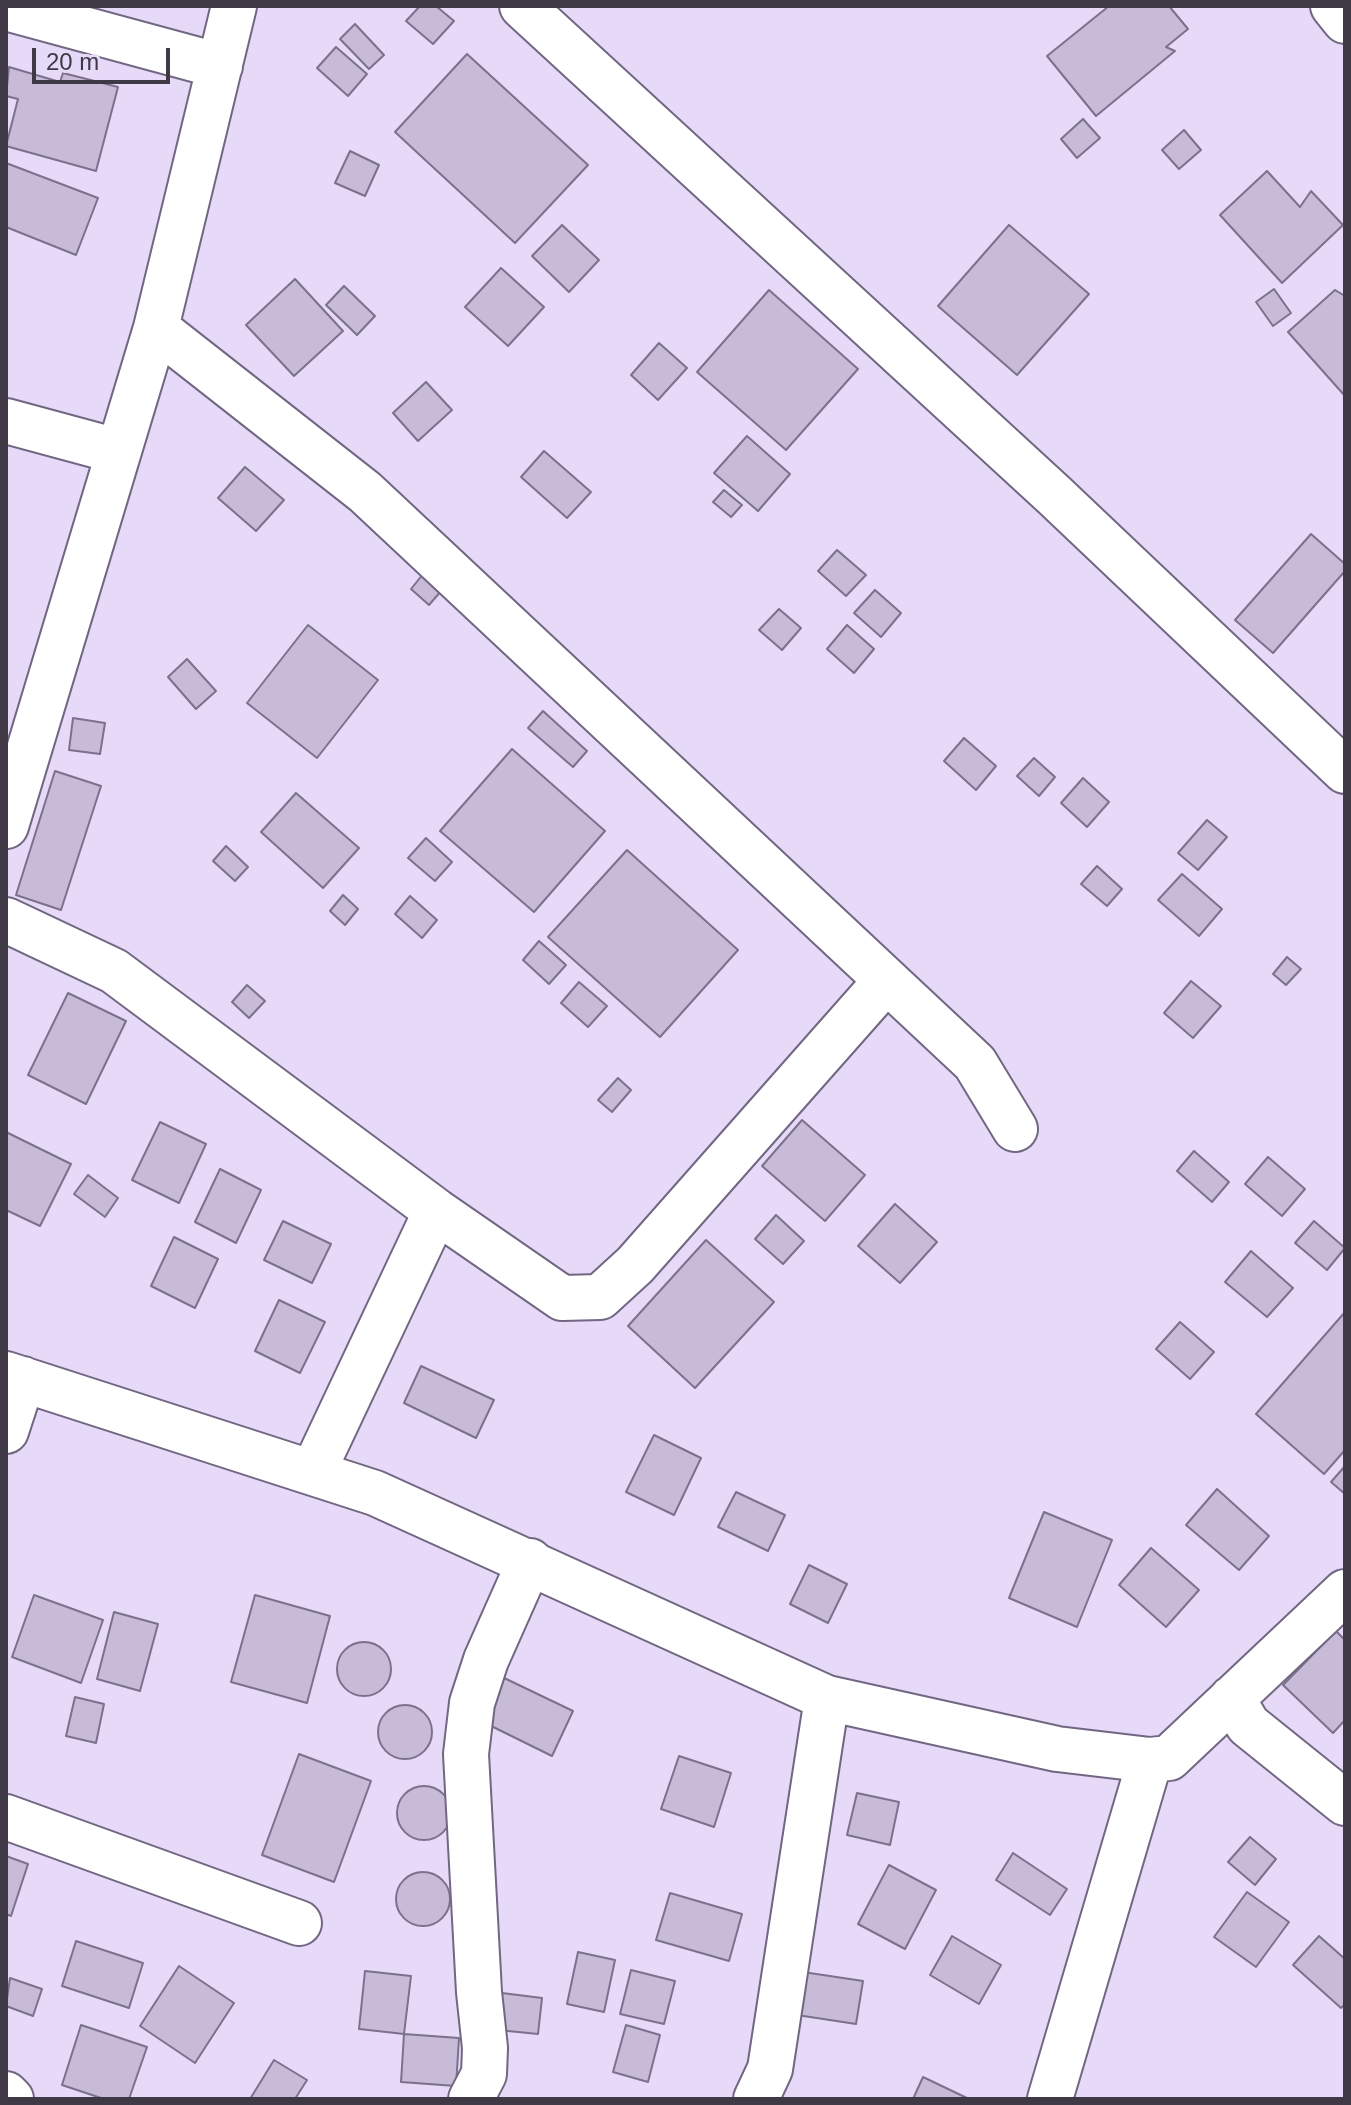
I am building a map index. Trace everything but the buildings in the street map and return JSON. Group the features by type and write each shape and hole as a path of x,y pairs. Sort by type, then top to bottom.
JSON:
{"street":[{"path":"6,826 156,328 234,6"},
{"path":"522,6 1054,495 1345,771"},
{"path":"1333,6 1345,21"},
{"path":"6,8 220,66"},
{"path":"156,328 365,492 975,1063 1015,1129"},
{"path":"6,421 117,451"},
{"path":"6,920 114,971 436,1211 562,1298 600,1297 635,1265 885,982"},
{"path":"313,1472 436,1211"},
{"path":"6,1431 14,1376 375,1493 827,1698 1057,1749 1150,1760 1169,1758 1188,1744 1232,1698 1345,1592"},
{"path":"471,2099 484,2074 485,2048 466,1754 472,1703 486,1660 530,1561"},
{"path":"756,2099 770,2069 827,1698"},
{"path":"1232,1698 1248,1725 1345,1803"},
{"path":"1050,2099 1150,1760"},
{"path":"6,1817 299,1923"},
{"path":"6,2094 11,2099"}]}
